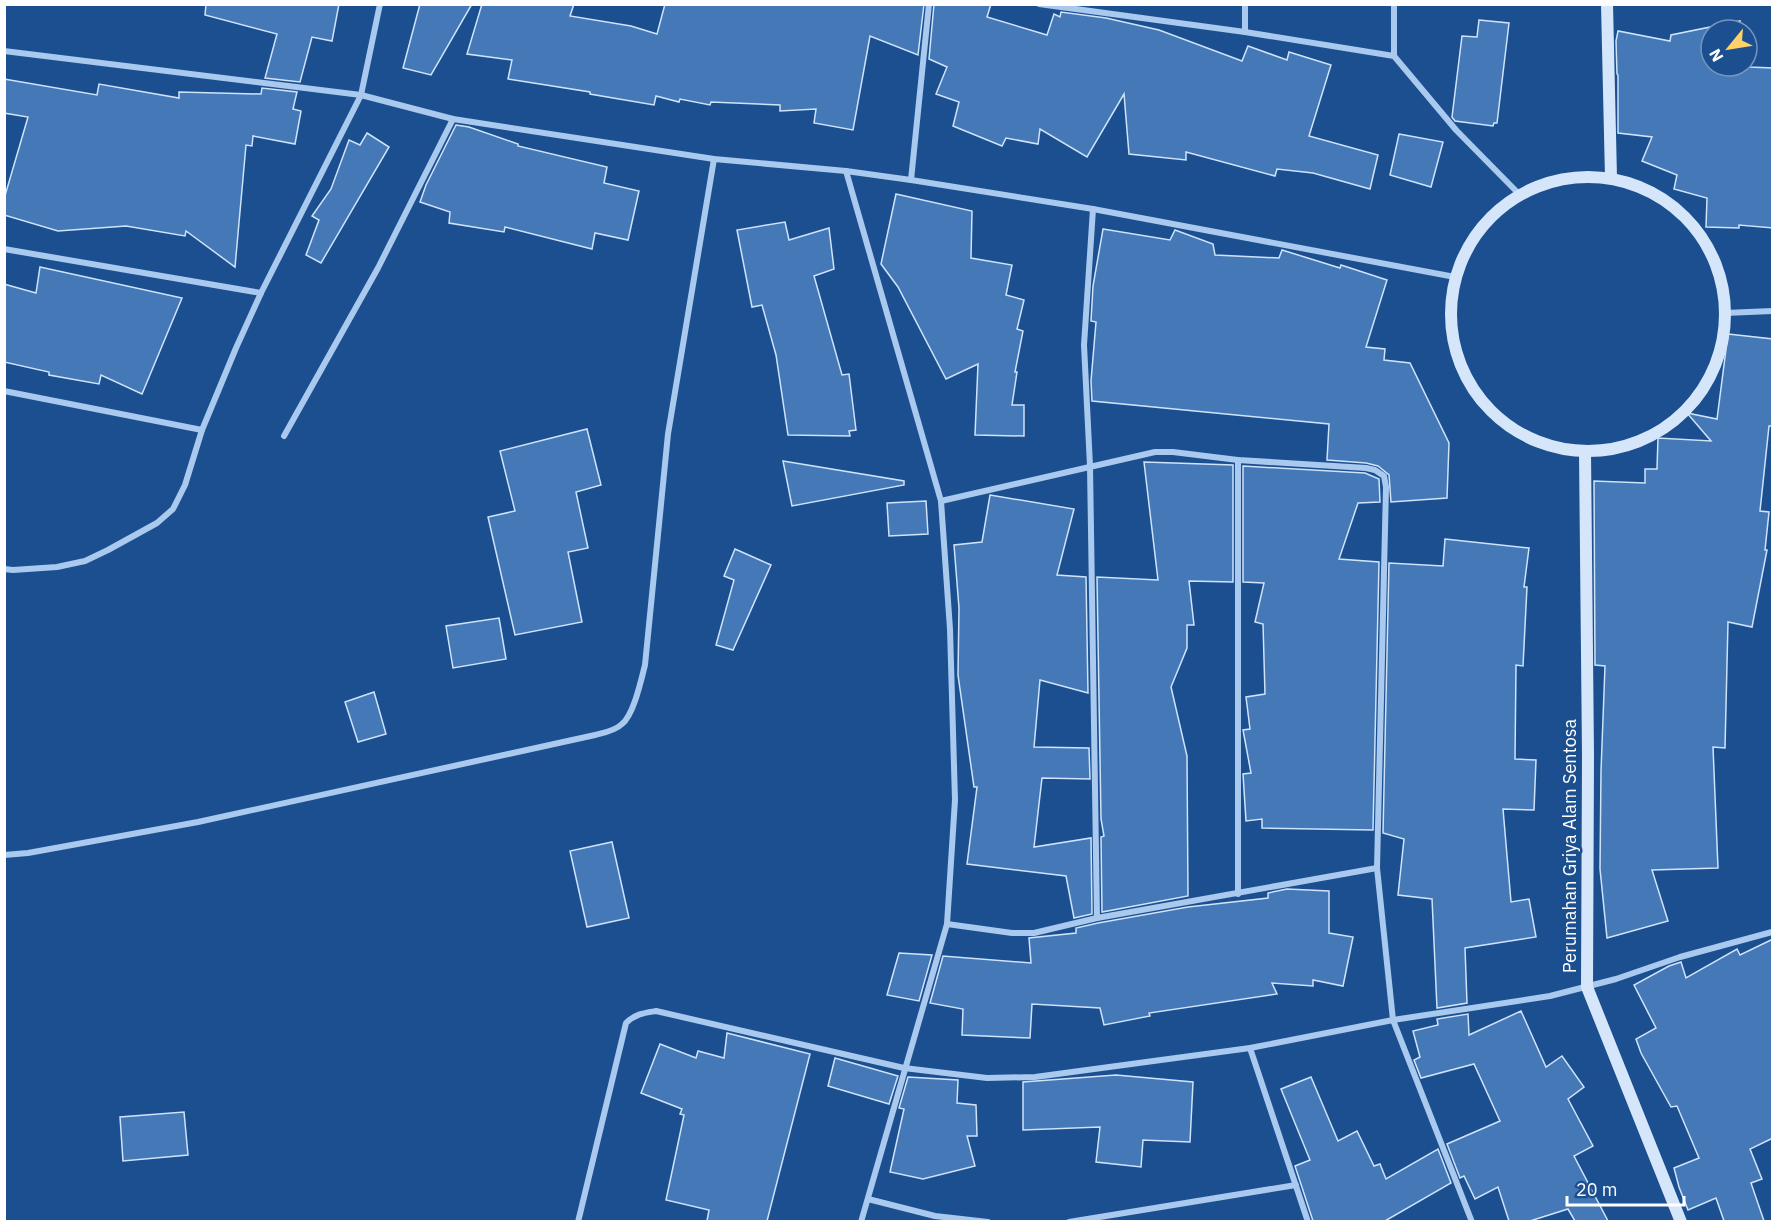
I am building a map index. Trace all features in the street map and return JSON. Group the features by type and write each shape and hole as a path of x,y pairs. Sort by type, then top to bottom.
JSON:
{"street":[{"path":"4,569 57,567 85,561 157,523 173,509 185,485 202,430 261,293 361,95 380,4"},
{"path":"911,180 929,4"},
{"path":"1039,4 1103,8 1394,57 1456,130 1518,194"},
{"path":"1245,4 1245,32"},
{"path":"1394,4 1394,57"},
{"path":"1607,4 1611,178"},
{"path":"4,51 361,95 453,119 714,159 846,171 911,180 1092,209 1455,277"},
{"path":"284,436 378,268 453,119"},
{"path":"4,855 28,853 198,822 595,735 623,724 636,699 645,665 668,434 714,159"},
{"path":"846,171 941,501 950,629 955,800 947,924 861,1221"},
{"path":"1580,176 1611,178 1642,187 1670,203 1692,225 1710,251 1721,281 1725,313 1722,344 1712,374 1695,400 1673,423 1646,439 1616,449 1585,452 1545,444 1508,425 1478,396 1458,359 1451,318 1455,277 1469,244 1490,216 1518,194 1548,182 1580,176"},
{"path":"1092,209 1084,345 1090,466 1097,918"},
{"path":"4,249 261,293"},
{"path":"1725,313 1773,311"},
{"path":"4,391 202,430"},
{"path":"941,501 1155,452 1366,468 1375,470 1384,476 1386,487 1377,868 1393,1020 1472,1221"},
{"name":"Perumahan Griya Alam Sentosa","path":"1585,452 1588,744 1587,987 1681,1221"},
{"path":"1238,460 1238,894"},
{"path":"947,924 1012,933 1034,933 1097,918 1377,868"},
{"path":"578,1221 626,1023 633,1016 656,1011 904,1068 987,1078 1035,1077 1250,1048 1393,1020 1550,996 1773,932"},
{"path":"1250,1048 1308,1221"},
{"path":"1070,1221 1296,1185"},
{"path":"868,1199 935,1216 988,1221"}],"building":[{"path":"206,4 339,4 332,41 312,37 300,82 265,78 277,34 205,15"},
{"path":"420,4 472,4 431,75 403,68"},
{"path":"482,4 574,4 570,16 631,26 657,34 665,4 924,4 918,55 870,36 853,130 814,123 816,109 780,111 780,105 711,102 710,105 680,99 679,102 656,96 654,105 508,79 512,60 467,54"},
{"path":"934,4 991,4 987,17 1047,35 1054,14 1060,17 1061,12 1106,18 1159,30 1242,61 1248,46 1287,60 1289,52 1331,65 1309,136 1378,155 1370,189 1313,173 1277,169 1275,176 1186,152 1186,160 1129,154 1124,94 1087,157 1040,129 1038,144 1006,138 1002,146 953,126 959,102 936,94 947,67 929,59"},
{"path":"1479,20 1509,23 1497,123 1493,126 1455,121 1452,117 1462,36 1477,37"},
{"path":"1699,29 1699,78 1759,78 1759,67 1773,68 1773,228 1739,225 1739,228 1706,227 1707,198 1674,189 1677,175 1642,161 1652,137 1618,133 1616,41 1618,31 1670,41 1671,35"},
{"path":"4,79 97,95 99,84 179,98 179,92 261,94 262,88 297,92 293,109 301,111 295,144 253,136 252,146 246,145 235,267 186,231 185,236 126,226 58,231 4,215 4,199 28,117 4,113"},
{"path":"456,125 469,127 518,144 518,146 607,167 604,183 639,191 628,240 595,233 592,249 505,227 504,232 449,223 450,212 420,202"},
{"path":"367,133 389,147 321,263 306,255 319,220 312,216 331,189 349,140 360,145"},
{"path":"1399,134 1443,142 1431,187 1390,175"},
{"path":"896,194 972,211 971,258 1012,265 1006,295 1024,300 1017,329 1023,331 1015,372 1017,372 1012,405 1024,405 1024,436 975,435 978,364 946,379 898,287 881,264"},
{"path":"785,222 789,240 829,228 834,269 814,276 842,375 849,374 856,430 849,431 850,436 788,435 776,355 762,305 752,307 737,230"},
{"path":"1103,229 1170,240 1175,230 1213,244 1215,255 1279,258 1282,250 1387,280 1366,347 1385,349 1384,360 1410,363 1449,443 1447,498 1391,502 1389,475 1378,466 1327,460 1329,424 1092,401 1091,381 1096,322 1091,321 1093,286"},
{"path":"40,267 182,298 142,394 101,375 99,384 49,375 49,372 4,362 4,284 36,293"},
{"path":"1728,334 1773,339 1773,426 1769,426 1760,511 1769,512 1765,550 1767,550 1752,627 1728,622 1725,748 1713,747 1718,868 1652,870 1668,921 1607,938 1600,869 1605,666 1595,665 1594,481 1645,483 1645,469 1657,469 1658,438 1711,441 1687,413 1717,419"},
{"path":"587,429 601,485 576,492 588,548 568,552 582,622 515,635 488,517 515,511 500,451"},
{"path":"783,461 904,481 904,485 792,506"},
{"path":"1144,462 1233,465 1233,582 1189,581 1194,625 1187,625 1187,648 1171,687 1187,756 1188,896 1102,912 1101,837 1104,836 1101,819 1097,577 1158,580"},
{"path":"1243,466 1365,473 1379,479 1380,502 1358,503 1339,559 1379,562 1373,830 1262,828 1262,819 1246,821 1243,774 1251,773 1243,730 1250,729 1246,697 1265,694 1263,624 1255,622 1264,583 1243,582"},
{"path":"990,495 1074,509 1057,575 1086,577 1088,693 1040,680 1034,747 1089,748 1090,779 1042,778 1034,847 1091,838 1092,914 1074,918 1066,876 967,864 977,787 974,787 958,675 959,608 954,545 982,542"},
{"path":"926,501 928,534 889,536 887,503"},
{"path":"1445,539 1529,548 1524,587 1527,587 1523,666 1516,665 1515,759 1536,760 1534,810 1503,809 1511,902 1529,899 1536,937 1465,948 1467,1003 1437,1008 1432,899 1398,895 1404,839 1383,833 1389,563 1443,566"},
{"path":"735,549 771,565 733,650 716,645 734,580 724,576"},
{"path":"499,618 506,659 453,668 446,626"},
{"path":"374,692 386,734 358,742 345,702"},
{"path":"612,842 629,918 587,927 570,851"},
{"path":"1287,889 1329,891 1329,933 1353,937 1343,986 1313,980 1313,986 1272,983 1277,994 1149,1013 1150,1016 1104,1025 1100,1008 1032,1004 1030,1038 962,1035 963,1009 930,1003 943,956 1031,963 1029,938 1076,933 1076,928 1188,907 1268,898 1268,893"},
{"path":"1773,939 1773,1138 1750,1149 1762,1179 1751,1183 1764,1221 1724,1221 1716,1198 1688,1210 1679,1187 1674,1168 1699,1158 1677,1106 1671,1107 1641,1053 1636,1039 1656,1028 1634,985 1681,962 1686,978 1737,949 1740,955"},
{"path":"899,953 932,955 919,1001 887,995"},
{"path":"1521,1011 1546,1067 1562,1056 1584,1087 1568,1099 1593,1146 1574,1156 1608,1221 1575,1221 1568,1209 1530,1221 1509,1221 1498,1187 1475,1199 1464,1176 1460,1178 1447,1144 1500,1121 1474,1064 1421,1078 1414,1060 1420,1057 1413,1031 1438,1025 1437,1019 1468,1014 1469,1035"},
{"path":"727,1033 810,1054 767,1221 707,1221 709,1210 666,1200 684,1115 680,1114 682,1109 641,1093 660,1044 696,1058 698,1051 724,1058"},
{"path":"835,1058 898,1076 889,1104 828,1086"},
{"path":"1116,1075 1193,1082 1190,1142 1143,1140 1141,1167 1096,1162 1100,1127 1023,1130 1023,1082"},
{"path":"908,1077 958,1080 957,1103 976,1105 977,1136 967,1136 975,1166 923,1179 890,1172 904,1109 899,1108"},
{"path":"1311,1077 1338,1141 1357,1131 1374,1166 1380,1164 1386,1179 1438,1149 1451,1183 1385,1221 1313,1221 1295,1166 1310,1160 1281,1089"},
{"path":"184,1112 188,1155 123,1161 120,1117"}]}
